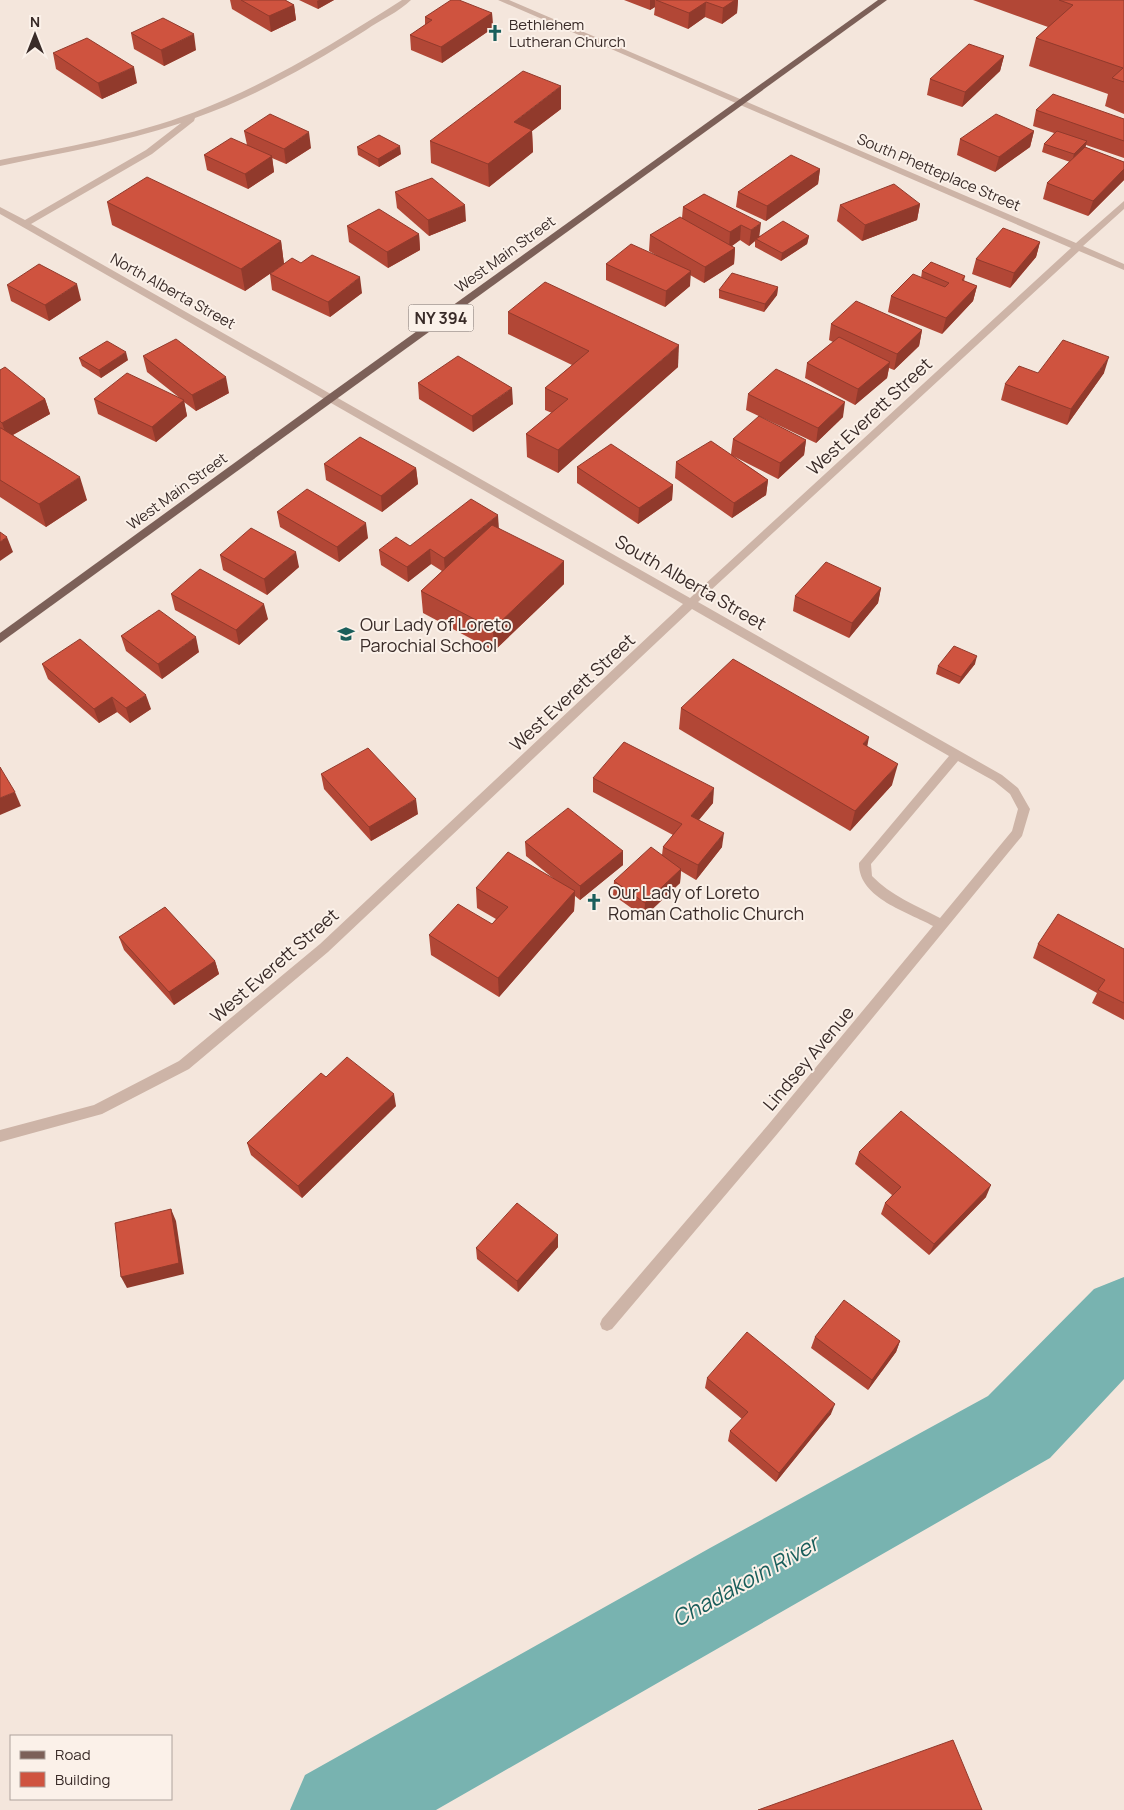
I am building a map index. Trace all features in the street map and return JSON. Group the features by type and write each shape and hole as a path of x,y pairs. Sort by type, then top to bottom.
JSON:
{"main road":[{"name":"West Main Street","path":"0,639 331,397 883,0"}],"street":[{"path":"0,162 124,137 198,114 279,78 330,49 407,0"},
{"name":"South Phetteplace Street","path":"502,0 1124,267"},
{"path":"25,224 149,152 198,114"},
{"name":"West Everett Street","path":"0,1136 97,1110 184,1065 324,948 691,603 1124,204"},
{"name":"North Alberta Street","path":"0,210 331,397"},
{"name":"South Alberta Street","path":"331,397 957,754 1003,782 1014,791 1024,809"},
{"path":"943,925 887,895 869,881 864,873 865,863 957,754"},
{"name":"Lindsey Avenue","path":"608,1324 1018,834 1024,809"}],"building":[{"path":"241,0 285,0 294,5 269,16"},
{"path":"451,0 459,0 492,13 441,47 410,35 432,20 425,17"},
{"path":"656,0 735,0 723,8 706,2 689,13"},
{"path":"1059,0 1124,0 1124,82 1112,78 1123,68 1036,38 1073,5"},
{"path":"163,18 194,34 161,50 131,33"},
{"path":"87,38 134,67 98,83 53,53"},
{"path":"969,44 1004,56 965,92 930,79"},
{"path":"523,71 561,86 514,122 532,130 488,164 430,141"},
{"path":"1053,94 1124,119 1124,141 1036,110"},
{"path":"270,114 309,132 284,149 244,131"},
{"path":"996,114 1034,131 999,157 960,139"},
{"path":"1057,131 1087,141 1074,154 1044,144"},
{"path":"379,135 400,146 378,159 357,147"},
{"path":"231,138 272,156 245,174 204,155"},
{"path":"1085,147 1124,162 1124,169 1093,201 1047,183"},
{"path":"791,155 820,169 767,206 738,192"},
{"path":"147,177 281,241 241,269 107,202"},
{"path":"432,178 465,205 428,220 395,192"},
{"path":"894,184 920,204 865,225 840,205"},
{"path":"704,194 761,223 751,230 741,225 730,232 683,207"},
{"path":"379,209 419,234 387,252 347,226"},
{"path":"680,217 735,248 705,267 650,235"},
{"path":"783,221 809,236 782,253 756,239"},
{"path":"1003,228 1040,242 1014,273 976,259"},
{"path":"631,244 691,271 666,291 606,264"},
{"path":"312,255 360,277 328,302 270,274 292,258 301,263"},
{"path":"931,262 965,276 962,280 977,286 946,318 891,296 913,274 945,287 949,283 922,271"},
{"path":"39,264 77,284 45,305 7,285"},
{"path":"732,273 778,287 765,304 719,290"},
{"path":"545,282 679,345 558,450 526,434 568,399 545,388 589,351 508,312"},
{"path":"856,301 922,330 897,354 831,324"},
{"path":"839,337 890,362 858,389 807,363"},
{"path":"176,339 226,377 192,395 143,356"},
{"path":"1063,340 1109,357 1071,409 1005,384 1019,366 1038,373"},
{"path":"107,341 126,352 99,370 79,358"},
{"path":"458,356 512,388 472,416 418,383"},
{"path":"5,367 45,399 2,423 0,421 0,370"},
{"path":"776,369 845,402 818,428 748,394"},
{"path":"127,373 184,400 152,427 94,399"},
{"path":"759,416 806,440 780,463 733,439"},
{"path":"0,428 80,477 39,504 0,480"},
{"path":"360,437 416,468 381,496 324,464"},
{"path":"711,441 768,480 734,503 676,462"},
{"path":"611,444 673,485 639,508 577,467"},
{"path":"307,489 366,523 337,547 277,512"},
{"path":"471,499 498,515 444,558 430,549 407,567 379,550 396,537 410,546"},
{"path":"492,525 564,561 493,629 421,591"},
{"path":"251,528 296,552 264,579 220,555"},
{"path":"0,532 7,537 0,542"},
{"path":"826,562 881,588 852,623 795,596"},
{"path":"200,569 264,604 236,630 171,594"},
{"path":"159,610 196,637 158,664 121,636"},
{"path":"80,639 146,695 126,708 112,697 94,709 42,664"},
{"path":"954,646 977,656 961,677 938,666"},
{"path":"733,659 869,737 863,744 898,764 855,811 681,708"},
{"path":"624,742 714,788 691,816 724,833 698,865 663,847 682,824 593,778"},
{"path":"368,748 416,799 369,827 321,774"},
{"path":"0,767 15,792 0,798"},
{"path":"568,808 623,851 580,886 525,842"},
{"path":"651,847 681,869 645,903 614,881"},
{"path":"508,852 575,891 498,978 429,935 458,904 492,924 508,907 476,888"},
{"path":"165,907 215,961 169,992 119,937"},
{"path":"1058,914 1124,949 1124,1003 1098,990 1105,980 1038,944"},
{"path":"347,1057 394,1094 298,1186 247,1143 321,1073 326,1077"},
{"path":"901,1111 991,1185 934,1244 885,1203 901,1187 859,1152"},
{"path":"517,1203 558,1235 517,1281 476,1248"},
{"path":"171,1209 179,1263 121,1277 115,1223"},
{"path":"844,1300 900,1341 872,1380 815,1337"},
{"path":"747,1332 835,1404 779,1473 730,1431 748,1412 707,1378"},
{"path":"953,1740 982,1810 758,1810"}],"waterway":[{"name":"Chadakoin River","path":"340,1810 1019,1427 1124,1318"}],"place":[{"name":"Bethlehem Lutheran Church","path":"495,33"},
{"name":"Our Lady of Loreto Parochial School","path":"346,634"},
{"name":"Our Lady of Loreto Roman Catholic Church","path":"594,902"}]}
